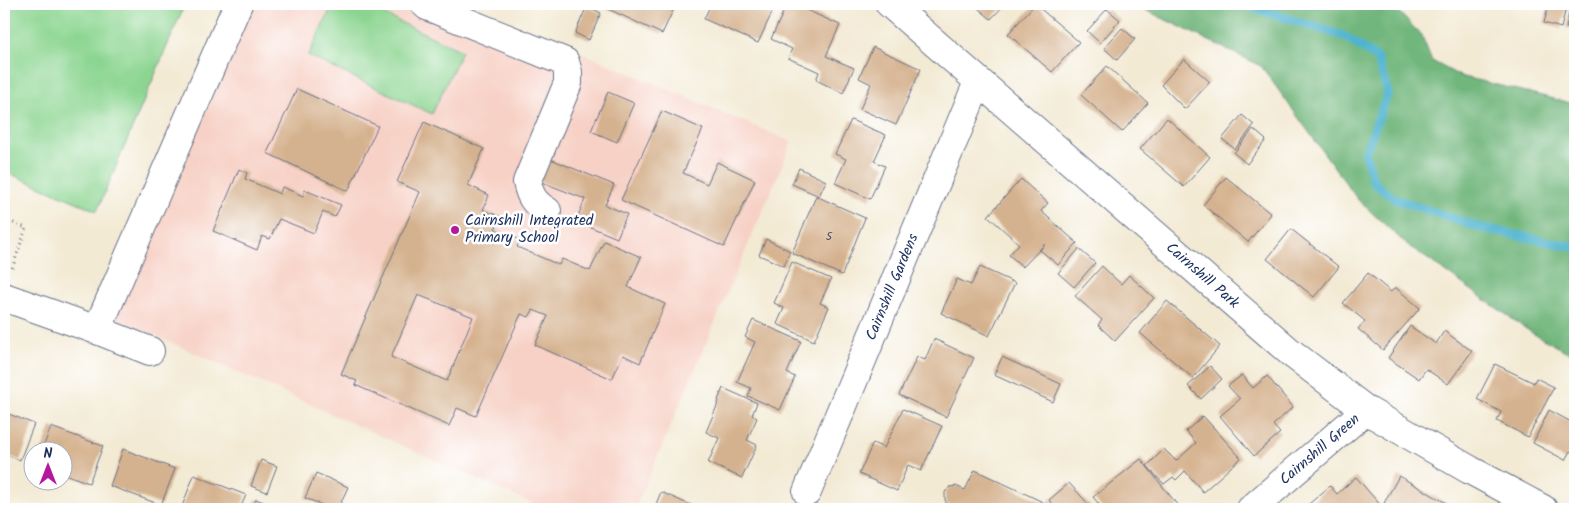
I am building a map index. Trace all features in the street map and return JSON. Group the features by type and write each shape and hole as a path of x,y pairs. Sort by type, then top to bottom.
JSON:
{"street":[{"path":"97,330 238,4"},
{"path":"425,4 565,62 568,72 568,83 527,182 530,197 537,205 547,211"},
{"name":"Cairnshill Park","path":"890,4 1290,352 1366,410 1470,470 1543,509"},
{"name":"Cairnshill Gardens","path":"807,492 978,82"},
{"path":"7,286 97,330 150,351"},
{"name":"Cairnshill Green","path":"1251,509 1366,410"}],"path":[{"path":"4,219 26,228 7,286"}],"shaded area":[{"name":"Cairnshill Integrated Primary School","path":"253,4 466,4 792,142 635,509 544,509 116,318"}],"green space":[{"path":"4,4 185,4 97,211 4,171"},
{"path":"333,4 362,4 462,51 432,114 308,56"},
{"path":"1133,4 1391,4 1422,36 1432,61 1460,76 1575,104 1575,356 1532,333 1405,243 1358,200 1261,66"}],"building":[{"path":"606,4 676,4 662,34 604,7"},
{"path":"711,4 776,4 758,43 704,19"},
{"path":"787,4 793,4 840,25 826,56 854,68 843,93 816,80 819,72 788,58 792,49 771,39"},
{"path":"973,4 1005,4 991,19"},
{"path":"1035,4 1079,42 1052,72 1008,34"},
{"path":"1549,4 1567,4 1561,28 1544,23"},
{"path":"1571,4 1575,4 1575,29 1566,28"},
{"path":"587,6 601,13 589,40 575,33"},
{"path":"1107,9 1120,20 1100,43 1087,31"},
{"path":"1122,28 1135,39 1117,60 1104,48"},
{"path":"873,47 921,69 896,125 860,109 871,84 859,78"},
{"path":"1184,59 1210,82 1185,109 1161,85"},
{"path":"1107,66 1148,103 1122,132 1081,95"},
{"path":"297,89 378,126 348,191 267,153"},
{"path":"608,92 634,103 617,142 591,131"},
{"path":"662,111 703,129 683,173 707,184 717,162 755,180 724,247 621,200"},
{"path":"1242,115 1254,125 1235,149 1222,139"},
{"path":"1167,118 1210,157 1184,187 1140,149"},
{"path":"851,120 886,135 874,161 885,166 870,199 835,183 846,159 835,154"},
{"path":"424,122 484,149 468,185 489,195 483,210 501,217 495,229 520,240 517,247 559,265 562,259 590,271 604,241 641,257 628,287 665,304 640,363 623,355 612,379 535,345 548,316 533,310 529,317 521,314 476,416 457,408 449,426 355,385 357,381 341,374 420,192 397,182","holes":["418,295 473,317 447,381 391,357"]},
{"path":"1253,129 1266,140 1247,164 1234,153"},
{"path":"548,158 614,185 605,205 627,214 617,238 576,221 585,199 539,181"},
{"path":"799,168 826,181 819,196 792,184"},
{"path":"239,169 247,173 245,179 280,194 282,187 303,196 305,190 341,205 335,217 323,212 314,233 279,219 270,239 262,236 257,250 213,231"},
{"path":"1226,177 1271,214 1248,242 1203,205"},
{"path":"1021,179 1048,203 1041,211 1077,243 1058,265 1040,250 1045,244 1023,267 1009,255 1019,244 988,216"},
{"path":"816,196 865,218 842,275 792,253"},
{"path":"1291,229 1339,267 1314,297 1267,259"},
{"path":"766,239 790,251 784,266 759,255"},
{"path":"1079,249 1095,263 1074,287 1058,273"},
{"path":"792,262 831,279 820,303 829,307 814,341 777,324 784,308 774,303"},
{"path":"1102,266 1121,284 1129,275 1154,298 1115,341 1098,325 1102,320 1075,296"},
{"path":"980,267 1015,283 989,336 941,313 957,279 971,285"},
{"path":"1368,273 1391,292 1395,287 1420,308 1383,350 1358,329 1365,321 1343,303"},
{"path":"1167,301 1220,346 1193,378 1140,333"},
{"path":"753,320 801,341 787,373 795,377 780,410 748,396 751,388 737,382 755,342 745,337"},
{"path":"1410,326 1436,344 1444,331 1472,351 1448,384 1426,369 1419,379 1388,358"},
{"path":"934,339 974,358 946,417 899,395 917,357 925,360"},
{"path":"1002,357 1061,384 1053,402 994,375"},
{"path":"1495,364 1534,383 1536,378 1554,387 1528,437 1497,421 1501,412 1477,399"},
{"path":"1210,366 1222,379 1201,399 1188,386"},
{"path":"1242,375 1253,388 1267,376 1293,407 1273,425 1280,433 1254,456 1220,416 1240,399 1228,386"},
{"path":"723,388 757,403 752,415 757,418 747,440 757,445 742,478 708,463 719,438 706,432"},
{"path":"903,409 942,426 921,471 908,465 897,491 859,474 873,443 884,448"},
{"path":"1549,410 1575,424 1575,454 1570,451 1565,460 1533,443"},
{"path":"4,412 34,424 28,440 22,440 20,460 4,454"},
{"path":"1203,416 1241,458 1203,492 1185,471 1176,480 1173,477 1164,484 1147,466 1164,449 1176,461 1196,443 1186,431"},
{"path":"51,427 103,446 89,483 72,477 72,440 46,440"},
{"path":"123,449 175,469 161,505 110,486"},
{"path":"1141,459 1179,507 1175,509 1103,509 1093,497"},
{"path":"261,460 277,466 267,492 251,486"},
{"path":"975,470 1047,504 1045,509 958,509 947,504 945,492 950,487 956,486 965,490"},
{"path":"316,473 348,487 338,509 332,509 305,498"},
{"path":"194,475 246,495 240,509 181,509"},
{"path":"1399,476 1448,504 1446,509 1394,509 1384,503"},
{"path":"1356,477 1382,507 1379,509 1303,509 1330,486 1337,494"},
{"path":"1069,483 1093,509 1057,509 1049,500"},
{"path":"661,492 697,508 654,509"},
{"path":"256,499 281,509 252,509"}],"waterway":[{"path":"1241,4 1344,36 1377,58 1388,93 1365,153 1374,183 1395,199 1481,228 1575,247"}],"place":[{"name":"Cairnshill Integrated Primary School","path":"455,230"}]}
